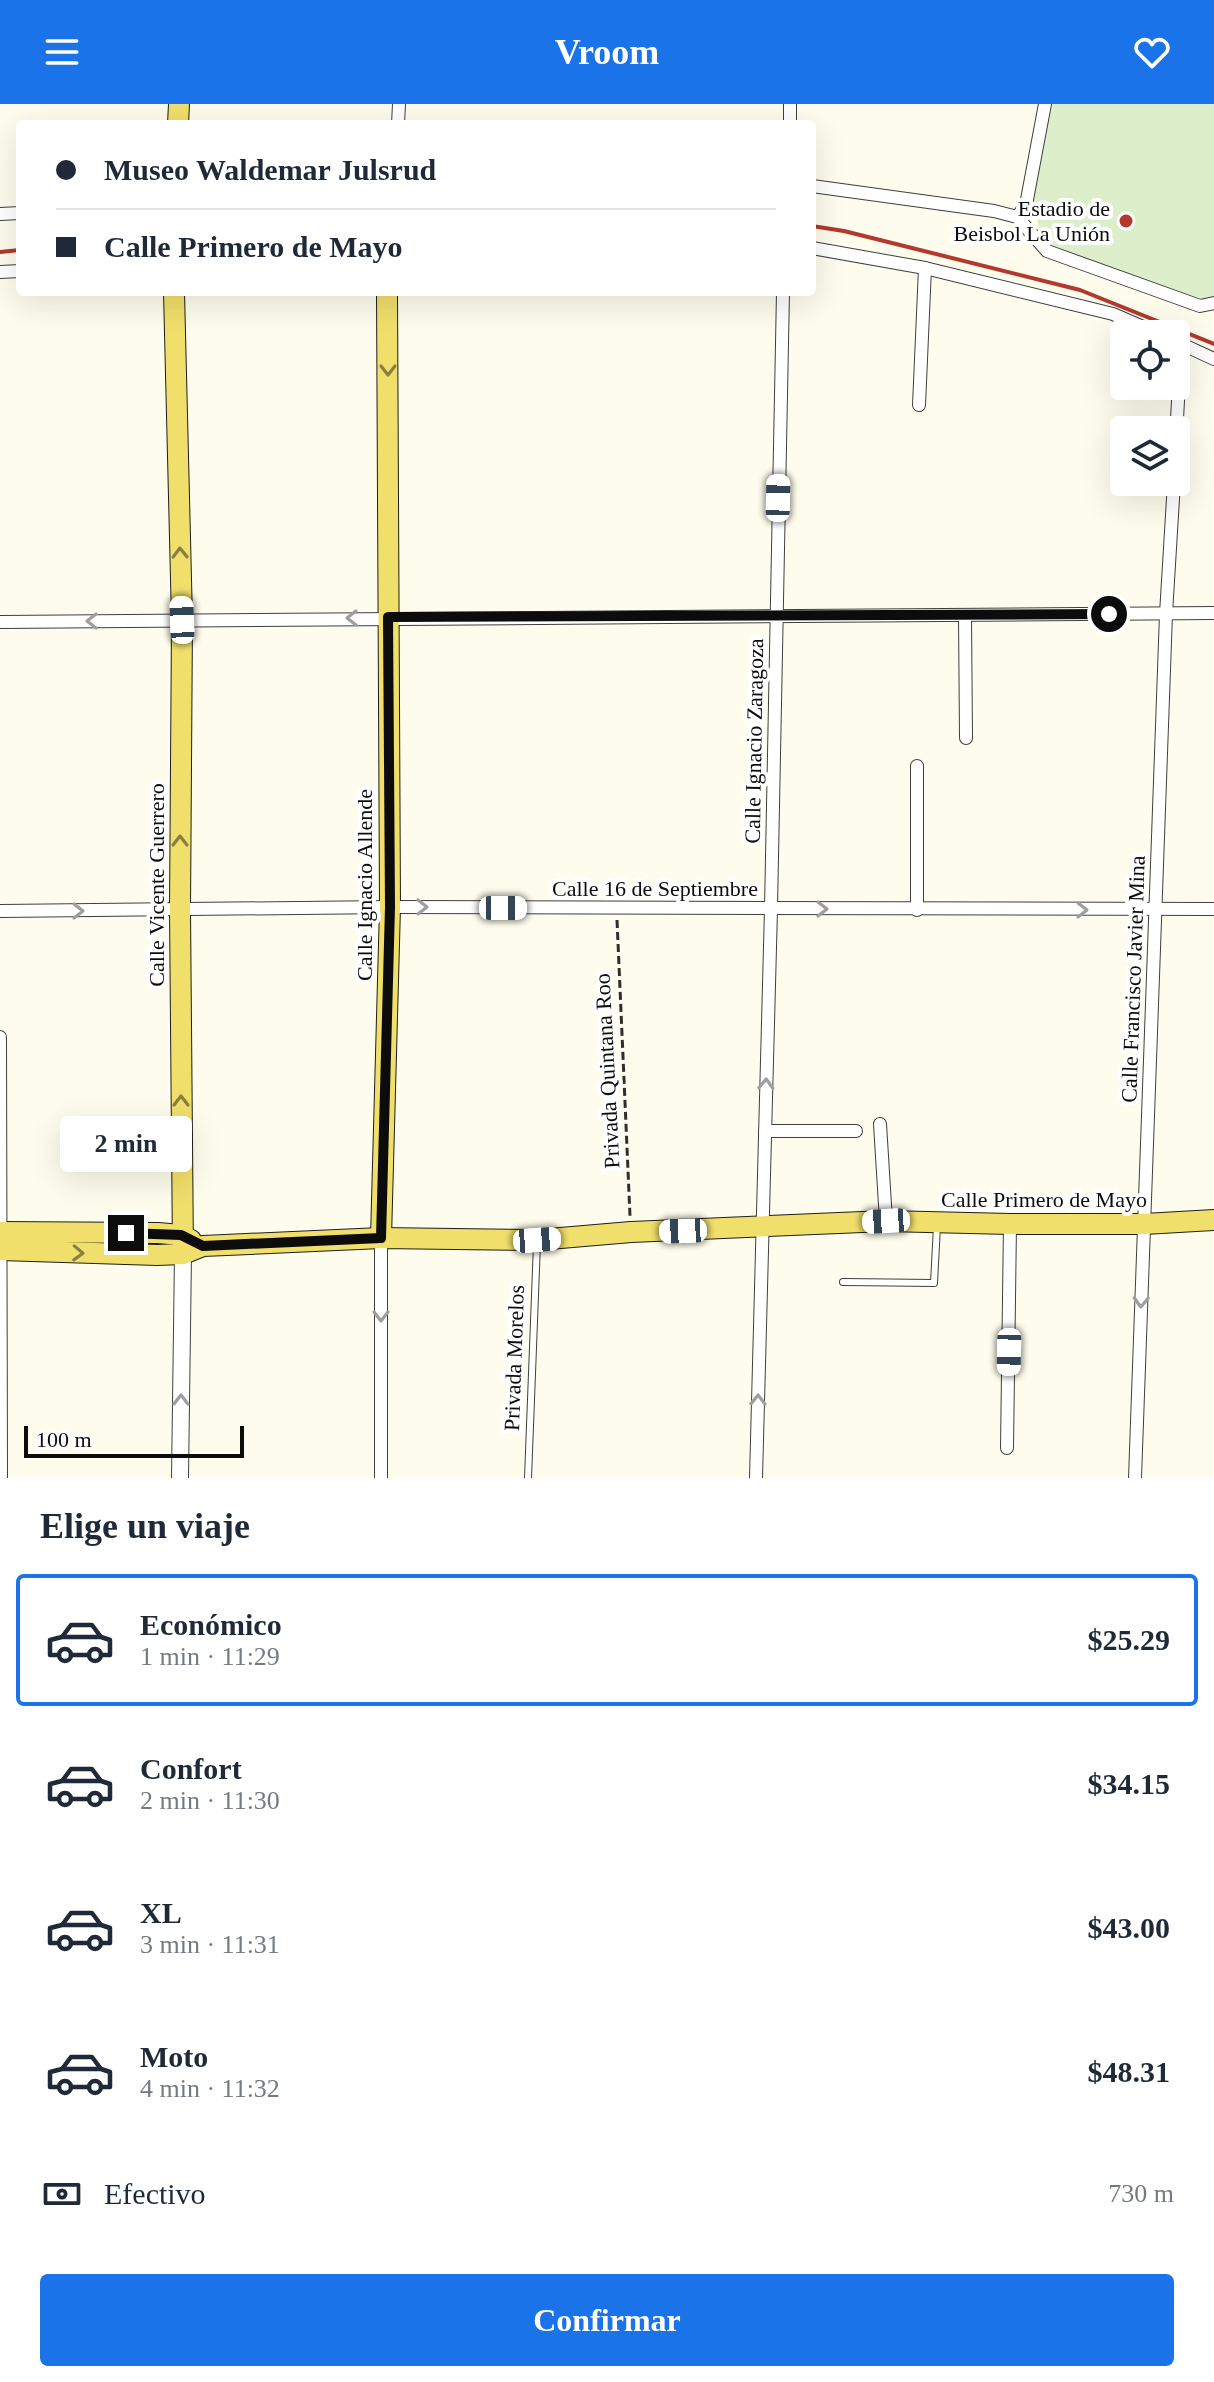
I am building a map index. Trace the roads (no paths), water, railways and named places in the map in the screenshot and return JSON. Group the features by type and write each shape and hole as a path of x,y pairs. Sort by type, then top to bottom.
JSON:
{"main road":[{"name":"Calle Vicente Guerrero","path":"174,296 182,620 182,1244"},
{"name":"Calle Ignacio Allende","path":"381,1238 390,907 387,296"},
{"name":"Calle Primero de Mayo","path":"0,1241 203,1246 381,1238 537,1240 631,1232 886,1221 1144,1224 1214,1220"}],"street":[{"path":"1017,217 1026,205 1045,104"},
{"path":"816,187 994,211 1017,217 1047,251 1200,306 1214,303"},
{"path":"816,249 925,268 1127,320"},
{"path":"919,405 925,268"},
{"name":"Calle Ignacio Zaragoza","path":"756,1478 783,296"},
{"path":"1190,348 1214,359"},
{"name":"Calle Francisco Javier Mina","path":"1135,1478 1166,614 1173,496"},
{"path":"0,622 1214,613"},
{"path":"965,616 966,738"},
{"path":"917,766 917,910"},
{"name":"Calle 16 de Septiembre","path":"0,911 390,907 1214,909"},
{"path":"0,1037 1,1478"},
{"path":"880,1124 886,1221"},
{"path":"765,1131 856,1131"},
{"path":"1007,1448 1010,1224"},
{"name":"Calle Ignacio Allende","path":"381,1238 381,1478"},
{"name":"Calle Vicente Guerrero","path":"180,1478 182,1244"}],"lane":[{"path":"843,1282 934,1283 937,1222"},
{"name":"Privada Morelos","path":"528,1478 537,1240"}],"railway":[{"path":"816,227 1080,290 1214,344"},
{"path":"0,252 16,250"}],"place":[{"name":"Estadio de Beisbol La Unión","path":"1126,221"}]}
